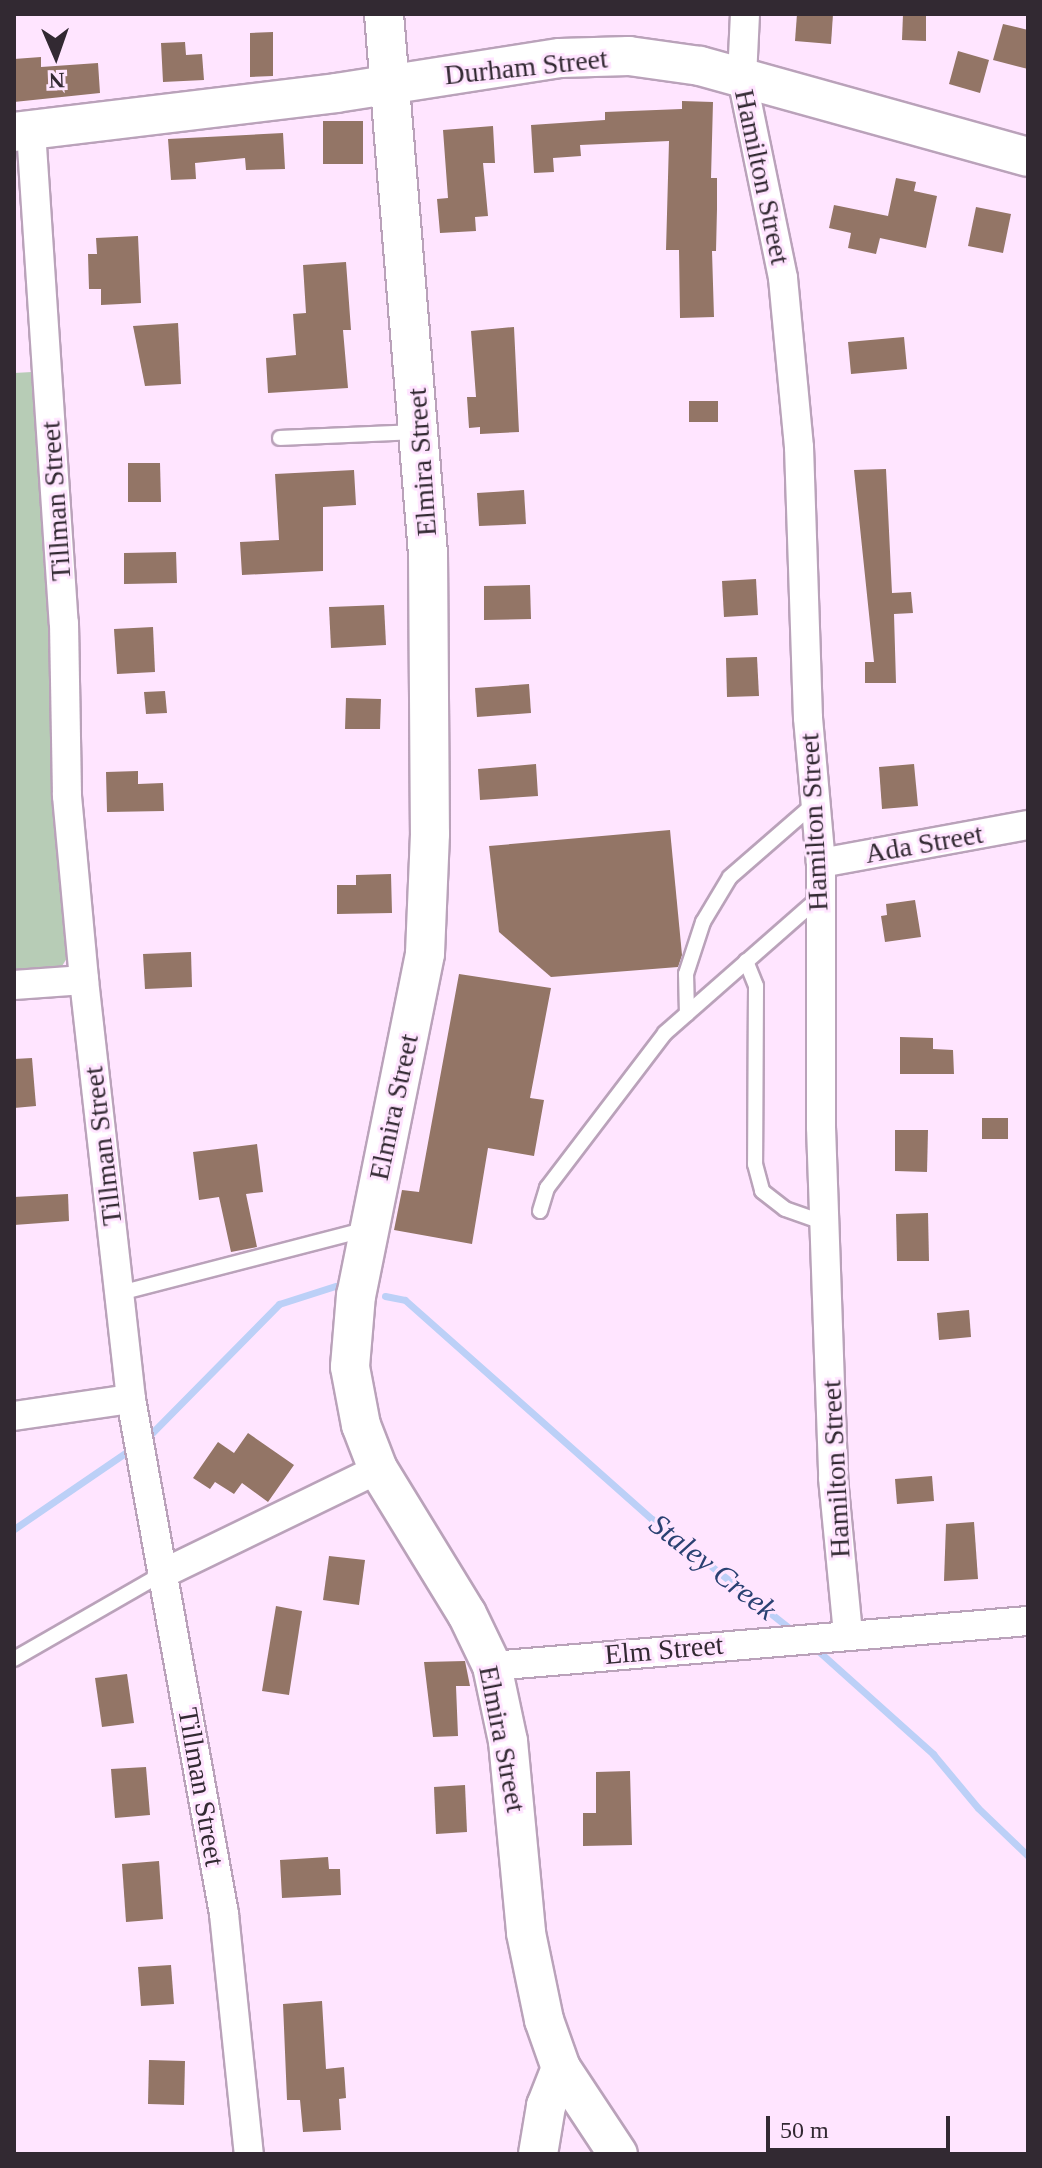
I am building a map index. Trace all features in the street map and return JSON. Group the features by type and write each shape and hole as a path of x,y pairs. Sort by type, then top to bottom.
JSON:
{"street":[{"name":"Elmira Street","path":"384,14 428,554 425,954 369,1229 350,1367 361,1425 378,1469 467,1614 492,1666 512,1771 530,1962 561,2068 618,2154"},
{"name":"Hamilton Street","path":"745,14 742,78 785,293 799,447 815,803 821,863 825,1223 833,1478 848,1634"},
{"name":"Durham Street","path":"22,131 391,85 560,58 629,56 742,78 1028,157"},
{"name":"Tillman Street","path":"22,131 64,623 67,796 84,980 131,1399 224,1914 249,2154"},
{"name":"Ada Street","path":"821,863 1028,825"},
{"path":"14,985 84,980"},
{"path":"14,1416 131,1399"},
{"path":"162,1574 378,1469"},
{"name":"Elm Street","path":"492,1666 1028,1621"},
{"path":"538,2154 546,2106 561,2068"}],"lane":[{"path":"280,438 420,432"},
{"path":"687,1014 686,974 703,922 730,877 815,803"},
{"path":"540,1211 547,1188 665,1033 820,896"},
{"path":"746,961 756,986 755,1164 762,1191 785,1209 825,1223"},
{"path":"120,1293 369,1229"},
{"path":"14,1659 162,1574"}],"green space":[{"path":"32,372 42,379 72,950 59,971 14,973 14,373"}],"building":[{"path":"797,14 833,14 831,44 795,41"},
{"path":"903,14 926,14 926,41 902,40"},
{"path":"1003,24 1028,30 1028,69 993,60"},
{"path":"273,32 273,76 250,77 250,33"},
{"path":"185,42 186,55 202,54 204,80 163,82 161,43"},
{"path":"958,51 989,60 980,93 949,84"},
{"path":"41,57 41,67 98,63 100,93 14,102 14,59"},
{"path":"682,101 713,102 711,178 717,178 716,251 712,251 714,317 680,318 679,250 666,250 669,141 580,145 581,156 553,158 554,172 534,173 531,125 605,120 605,112 682,109"},
{"path":"323,121 363,121 363,164 323,164"},
{"path":"493,126 495,163 483,163 488,216 475,217 476,231 440,233 437,199 448,198 443,130"},
{"path":"283,133 285,169 246,170 245,158 195,163 196,179 171,180 168,139"},
{"path":"896,178 916,182 914,191 937,196 926,248 880,238 876,254 848,248 851,233 829,228 834,205 888,216"},
{"path":"976,207 1011,214 1003,253 968,246"},
{"path":"138,236 141,303 101,305 101,289 89,289 88,254 97,254 96,238"},
{"path":"346,262 351,330 343,330 348,388 268,393 266,358 296,355 293,314 306,313 303,265"},
{"path":"178,323 181,384 145,386 133,326"},
{"path":"514,327 519,432 480,434 480,427 469,428 467,397 476,397 471,331"},
{"path":"904,337 907,369 851,374 848,342"},
{"path":"689,401 718,401 718,422 689,422"},
{"path":"128,463 160,463 161,502 128,502"},
{"path":"886,469 892,593 911,592 913,613 894,614 896,683 865,683 865,662 874,662 854,470"},
{"path":"354,470 356,505 323,507 323,571 242,575 240,542 279,540 275,474"},
{"path":"524,490 526,524 479,526 477,493"},
{"path":"176,552 177,583 124,584 124,553"},
{"path":"756,579 758,615 724,617 722,581"},
{"path":"530,585 531,619 484,620 484,586"},
{"path":"384,605 386,645 331,648 329,607"},
{"path":"153,627 155,672 117,674 114,629"},
{"path":"757,657 759,696 727,697 726,658"},
{"path":"529,684 531,713 477,717 475,688"},
{"path":"165,691 167,713 146,714 144,692"},
{"path":"346,698 381,699 380,729 345,729"},
{"path":"536,764 538,796 480,800 478,769"},
{"path":"914,764 918,806 882,809 879,767"},
{"path":"138,771 138,784 163,783 164,811 107,812 106,772"},
{"path":"670,830 682,955 678,967 551,977 499,932 489,846"},
{"path":"391,874 392,913 337,914 337,885 356,885 356,875"},
{"path":"915,900 921,937 885,942 881,916 887,915 886,904"},
{"path":"191,952 192,987 145,989 143,954"},
{"path":"459,974 551,988 530,1098 544,1100 534,1156 488,1148 472,1244 394,1230 402,1190 419,1192"},
{"path":"900,1037 933,1038 933,1049 953,1050 954,1074 900,1074"},
{"path":"32,1058 36,1106 14,1108 14,1059"},
{"path":"982,1118 1008,1118 1008,1139 982,1139"},
{"path":"895,1130 928,1130 927,1172 895,1171"},
{"path":"257,1144 263,1192 246,1194 257,1247 231,1252 219,1197 199,1200 193,1152"},
{"path":"68,1194 69,1221 14,1225 14,1197"},
{"path":"928,1213 929,1261 897,1261 896,1214"},
{"path":"969,1310 971,1337 939,1340 937,1313"},
{"path":"248,1433 294,1465 268,1502 242,1483 234,1494 215,1482 210,1489 193,1478 218,1442 234,1453"},
{"path":"932,1476 934,1501 897,1504 895,1479"},
{"path":"974,1522 978,1579 944,1581 946,1524"},
{"path":"329,1556 365,1560 359,1605 323,1600"},
{"path":"276,1606 302,1611 289,1695 262,1691"},
{"path":"465,1661 470,1686 456,1686 458,1736 433,1737 424,1662"},
{"path":"127,1674 134,1723 102,1727 95,1678"},
{"path":"146,1767 150,1815 115,1818 111,1769"},
{"path":"630,1771 632,1845 583,1846 583,1813 596,1813 596,1772"},
{"path":"465,1785 467,1832 436,1834 434,1787"},
{"path":"328,1857 329,1869 340,1869 341,1895 282,1898 280,1860"},
{"path":"159,1861 163,1919 126,1922 122,1864"},
{"path":"171,1965 174,2004 141,2006 138,1967"},
{"path":"322,2001 326,2069 344,2067 346,2098 339,2099 341,2130 303,2132 300,2100 287,2100 283,2004"},
{"path":"149,2060 185,2061 184,2105 148,2104"}],"waterway":[{"name":"Staley Creek","path":"145,1440 279,1304 335,1286"},
{"name":"Staley Creek","path":"385,1296 405,1300 652,1519 793,1631"},
{"name":"Staley Creek","path":"14,1529 131,1449"},
{"name":"Staley Creek","path":"815,1648 933,1754 978,1808 1028,1856"}]}
